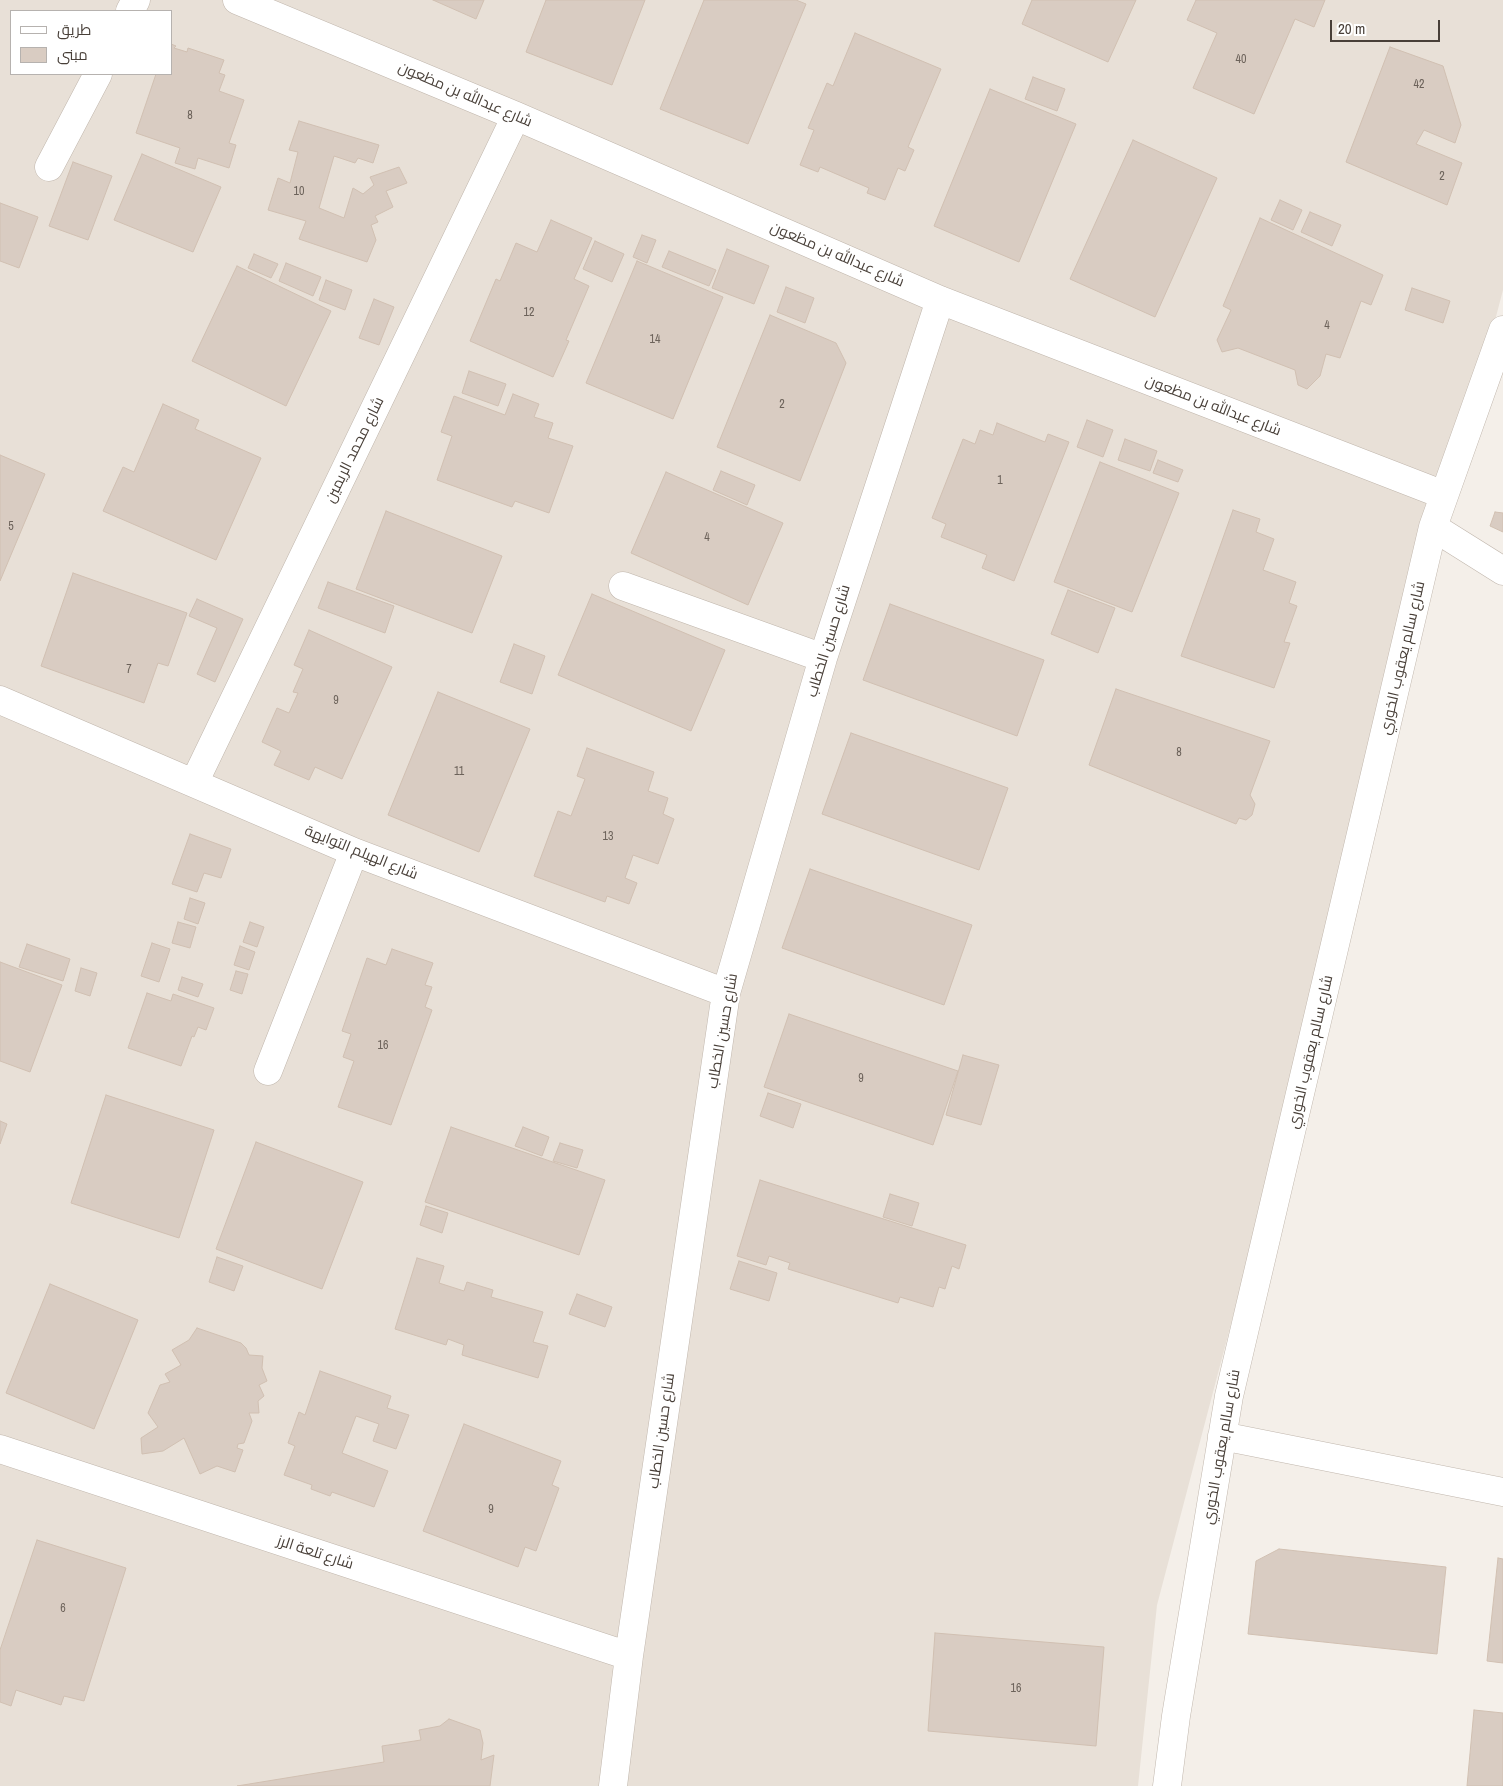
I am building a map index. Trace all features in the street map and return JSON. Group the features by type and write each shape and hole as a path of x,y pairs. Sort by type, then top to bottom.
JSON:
{"street":[{"name":"شارع عبدالله بن مظعون","path":"237,0 516,116 940,300 1444,495"},
{"path":"49,168 97,75"},
{"name":"شارع محمد الريمين","path":"194,783 516,116"},
{"name":"شارع حسين الخطاب","path":"613,1786 630,1656 726,993 823,658 940,300"},
{"name":"شارع سالم يعقوب الخوري","path":"1167,1786 1176,1716 1222,1436 1234,1376 1434,527 1503,330"},
{"path":"1434,527 1503,571"},
{"path":"623,586 823,658"},
{"name":"شارع الهيلم التوايهة","path":"3,710 194,783 354,852 726,993"},
{"path":"268,1070 354,852"},
{"path":"1222,1436 1503,1492"},
{"name":"شارع تلعة الرز","path":"0,1449 630,1656"}],"shaded area":[{"path":"0,0 1503,0 1503,290 1157,1605 1138,1786 0,1786"}],"building":[{"path":"433,0 484,0 476,19"},
{"path":"546,0 645,0 612,85 526,52"},
{"path":"704,0 796,0 806,4 748,144 660,109"},
{"path":"1032,0 1136,0 1108,62 1022,24"},
{"path":"1196,0 1325,0 1314,27 1295,19 1254,114 1193,88 1217,33 1187,20"},
{"path":"855,33 941,69 908,147 914,150 905,171 898,168 885,200 867,193 869,188 820,167 818,172 800,165 814,130 808,128 827,83 833,86"},
{"path":"172,44 176,46 174,48 187,52 188,48 224,60 219,73 225,75 219,91 244,100 229,143 236,145 229,168 198,158 195,169 175,163 180,148 136,133 156,75 172,75"},
{"path":"1390,47 1443,66 1461,125 1455,143 1424,130 1416,144 1462,163 1447,205 1346,162"},
{"path":"1033,77 1065,89 1057,111 1025,99"},
{"path":"990,89 1076,124 1019,262 934,226"},
{"path":"299,121 379,145 373,163 358,158 355,163 334,156 319,208 344,218 353,188 363,194 374,185 370,177 399,167 407,183 386,191 393,207 375,216 378,222 371,225 376,240 367,262 299,239 306,221 268,210 278,178 290,183 298,152 289,150"},
{"path":"1133,140 1217,178 1155,317 1070,279"},
{"path":"142,154 221,187 193,252 114,220"},
{"path":"73,162 112,176 88,240 49,226"},
{"path":"1280,200 1302,210 1293,230 1271,220"},
{"path":"0,203 38,217 19,268 0,261"},
{"path":"1310,212 1341,225 1332,246 1301,232"},
{"path":"1260,218 1383,275 1371,305 1361,301 1340,358 1326,354 1320,376 1307,389 1298,385 1295,370 1238,348 1222,352 1217,340 1231,310 1223,306"},
{"path":"551,220 592,238 574,279 589,286 566,340 569,341 553,377 470,341 496,279 500,281 516,243 537,252"},
{"path":"642,235 656,240 647,263 633,257"},
{"path":"595,241 624,254 612,282 583,269"},
{"path":"727,249 769,266 754,304 712,288"},
{"path":"669,251 716,270 709,286 662,267"},
{"path":"254,254 278,264 271,278 248,268"},
{"path":"637,261 723,297 673,419 586,383"},
{"path":"286,263 321,277 313,296 279,281"},
{"path":"237,266 331,311 286,406 192,361"},
{"path":"326,280 352,290 345,310 319,300"},
{"path":"786,287 814,298 805,323 777,312"},
{"path":"1412,288 1450,301 1443,323 1405,310"},
{"path":"374,299 394,307 379,345 359,338"},
{"path":"770,315 836,343 846,363 800,481 717,447"},
{"path":"469,371 506,384 498,406 462,393"},
{"path":"513,394 539,404 534,417 553,423 548,438 573,446 549,513 515,501 512,507 437,480 452,436 441,432 454,396 505,415"},
{"path":"163,404 199,420 195,429 261,458 216,560 103,511 123,467 134,472"},
{"path":"1087,420 1113,430 1103,457 1077,447"},
{"path":"997,423 1045,442 1048,434 1069,442 1014,581 982,568 987,555 941,537 946,524 932,518 963,439 975,444 980,430 993,435"},
{"path":"1125,439 1157,451 1150,471 1118,460"},
{"path":"0,455 45,474 0,581"},
{"path":"1158,460 1183,470 1178,482 1153,473"},
{"path":"1100,462 1179,493 1132,612 1054,582"},
{"path":"721,471 755,485 747,505 713,490"},
{"path":"666,472 783,523 748,605 631,553"},
{"path":"1233,510 1260,519 1256,532 1274,539 1263,570 1296,582 1289,603 1297,606 1284,642 1290,643 1274,688 1181,656"},
{"path":"386,511 502,556 472,633 356,589"},
{"path":"1495,512 1503,513 1503,532 1490,526"},
{"path":"73,573 187,613 168,666 158,663 144,703 41,666"},
{"path":"328,582 394,606 385,633 318,608"},
{"path":"1068,590 1115,608 1098,653 1051,634"},
{"path":"592,594 725,650 691,731 558,675"},
{"path":"197,599 243,619 215,682 197,674 217,628 189,616"},
{"path":"890,604 1044,660 1017,736 863,680"},
{"path":"309,630 392,667 342,779 315,767 309,780 274,765 281,751 262,742 277,708 289,713 298,693 293,692 303,669 294,665"},
{"path":"514,644 545,656 532,694 500,682"},
{"path":"1116,689 1270,741 1250,795 1255,804 1252,815 1246,820 1239,818 1236,824 1089,765"},
{"path":"438,692 530,729 479,852 388,815"},
{"path":"851,733 1008,788 979,870 822,814"},
{"path":"587,748 654,772 648,791 668,798 663,814 674,819 658,864 633,855 625,878 637,883 629,904 607,896 605,902 534,876 558,811 571,816 585,779 577,776"},
{"path":"190,834 231,849 221,878 204,873 197,892 172,884"},
{"path":"810,869 972,925 944,1005 782,948"},
{"path":"190,898 205,903 198,924 184,919"},
{"path":"178,922 196,927 190,948 172,943"},
{"path":"250,922 264,927 257,947 243,942"},
{"path":"152,943 170,949 159,982 141,976"},
{"path":"27,944 70,959 63,981 19,967"},
{"path":"240,946 255,952 249,970 234,965"},
{"path":"392,949 433,963 425,985 432,987 425,1007 432,1010 391,1125 338,1107 354,1061 343,1057 351,1034 342,1031 367,958 386,965"},
{"path":"0,962 62,985 30,1072 0,1061"},
{"path":"81,968 97,973 90,996 75,991"},
{"path":"236,971 248,974 242,994 230,990"},
{"path":"182,977 203,984 198,997 178,990"},
{"path":"147,993 171,1001 173,994 214,1008 206,1030 198,1027 194,1037 192,1036 181,1066 128,1048"},
{"path":"789,1014 958,1071 933,1145 764,1087"},
{"path":"963,1055 999,1065 981,1125 946,1115"},
{"path":"768,1093 801,1104 793,1128 760,1116"},
{"path":"106,1095 214,1130 179,1238 71,1203"},
{"path":"0,1121 7,1124 0,1144"},
{"path":"451,1127 605,1180 579,1255 425,1202"},
{"path":"523,1127 549,1137 542,1156 515,1146"},
{"path":"256,1142 363,1182 322,1289 216,1249"},
{"path":"560,1143 583,1150 577,1168 553,1161"},
{"path":"760,1180 966,1245 959,1269 952,1266 945,1289 939,1287 933,1307 900,1297 898,1303 788,1269 790,1263 769,1256 766,1265 737,1256"},
{"path":"890,1194 919,1203 912,1226 883,1217"},
{"path":"426,1206 448,1213 442,1233 420,1225"},
{"path":"217,1257 243,1266 234,1291 209,1282"},
{"path":"417,1258 444,1266 439,1283 464,1291 467,1282 493,1290 491,1297 543,1312 533,1342 548,1346 538,1378 462,1355 464,1345 448,1339 446,1345 395,1329"},
{"path":"739,1261 777,1273 769,1301 730,1289"},
{"path":"50,1284 138,1320 94,1429 6,1393"},
{"path":"577,1294 612,1307 605,1327 569,1314"},
{"path":"197,1328 241,1343 249,1355 263,1356 262,1368 267,1381 259,1385 264,1396 258,1401 259,1413 249,1413 252,1421 244,1443 238,1444 237,1448 243,1450 235,1472 217,1466 200,1474 184,1438 163,1451 142,1454 141,1438 158,1427 148,1413 160,1385 170,1382 165,1374 181,1365 172,1350 189,1340"},
{"path":"320,1371 391,1396 387,1408 409,1415 396,1449 373,1441 379,1424 356,1416 342,1453 388,1471 374,1507 332,1492 330,1496 311,1489 312,1485 284,1475 295,1446 288,1443 299,1412 305,1415"},
{"path":"464,1424 561,1461 552,1485 559,1488 536,1551 525,1547 518,1567 423,1531"},
{"path":"37,1540 126,1568 84,1701 64,1696 61,1705 16,1690 11,1706 0,1702 0,1650"},
{"path":"1279,1549 1446,1567 1437,1654 1248,1634 1256,1561"},
{"path":"1498,1558 1503,1559 1503,1663 1487,1661"},
{"path":"935,1633 1104,1647 1096,1746 928,1731"},
{"path":"1474,1710 1503,1713 1503,1786 1467,1786"},
{"path":"449,1719 480,1730 483,1743 481,1760 494,1755 490,1786 237,1786 384,1762 382,1746 421,1740 419,1730 440,1726"}]}
